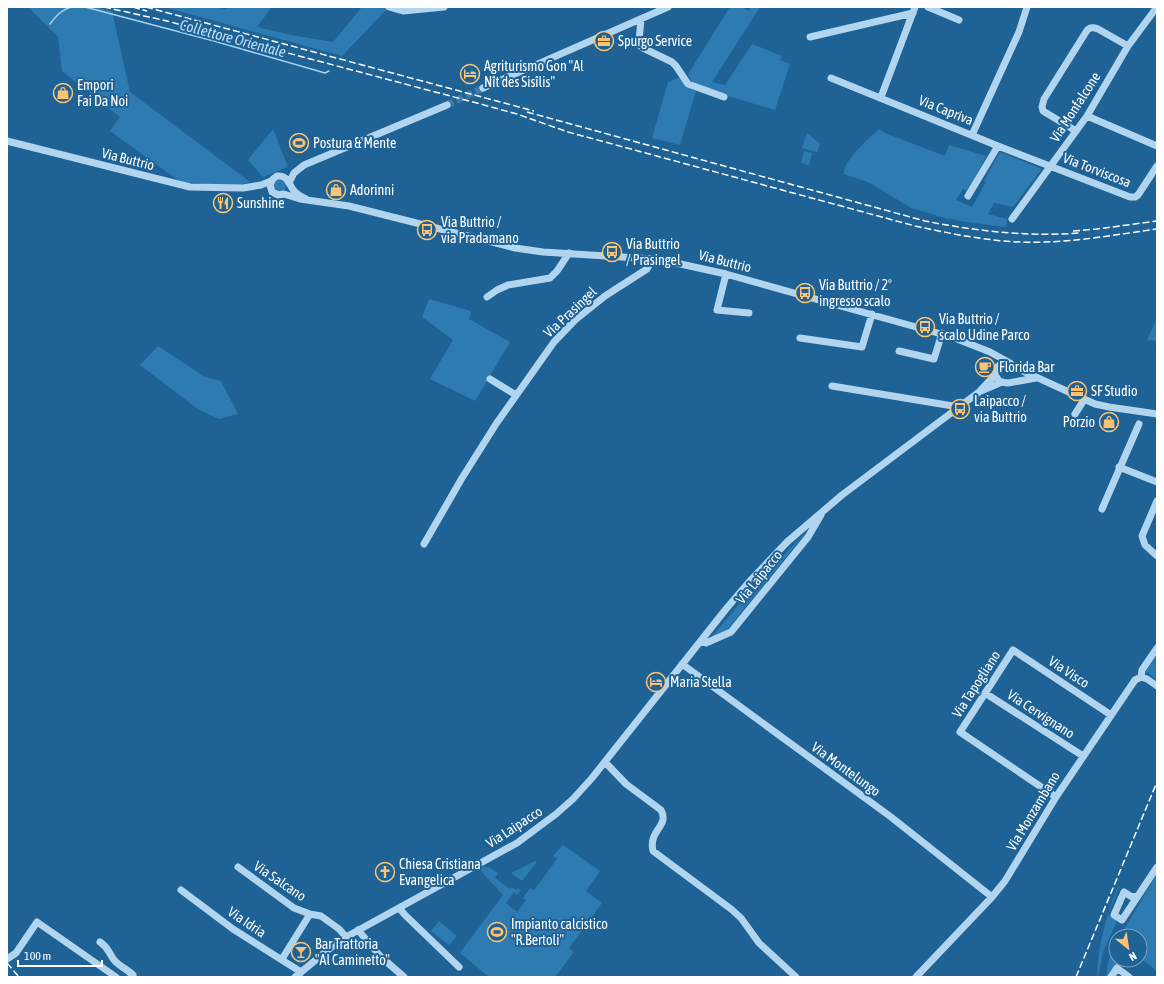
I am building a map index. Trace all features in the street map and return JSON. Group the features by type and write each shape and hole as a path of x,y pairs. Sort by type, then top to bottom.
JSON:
{"street":[{"path":"390,7 399,10 444,7"},
{"path":"483,88 668,7"},
{"path":"928,7 958,20"},
{"path":"972,135 1019,32 1027,7"},
{"name":"Via Monfalcone","path":"1012,219 1087,116 1128,46 1157,7"},
{"path":"810,37 914,10"},
{"path":"881,97 914,10"},
{"path":"641,19 639,41 641,46 672,62 688,84 724,97"},
{"path":"1076,131 1043,111 1042,103 1048,92 1090,28 1094,27 1128,46"},
{"name":"Via Capriva","path":"831,78 1050,166"},
{"name":"Via Buttrio","path":"245,188 261,185 271,181 275,177 297,167 447,105"},
{"path":"1087,116 1157,146"},
{"name":"Via Buttrio","path":"7,141 183,186 264,190 278,196 284,194 300,199 349,206 515,248 653,260 676,263 726,274 966,341 1014,367 1084,400 1109,407 1157,414"},
{"path":"968,196 998,146"},
{"path":"284,194 288,190 294,173 304,165"},
{"name":"Via Torviscosa","path":"1050,166 1130,197 1135,197 1140,193 1157,166"},
{"path":"279,176 286,178 295,193 306,199"},
{"path":"271,181 270,188 274,194"},
{"path":"487,297 508,285 550,278 557,271 569,253"},
{"name":"Via Prasingel","path":"424,544 462,478 496,424 540,360 575,320 605,296 647,269 653,260"},
{"path":"726,274 717,310 749,313"},
{"path":"800,338 862,347 872,314"},
{"path":"899,351 934,360 942,334"},
{"path":"992,354 998,366"},
{"path":"1007,363 1002,363 998,366 995,374 997,379 1002,382 1038,377"},
{"path":"1010,382 1016,375 1014,367"},
{"name":"Via Laipacco","path":"298,975 346,937 517,843 538,829 573,799 605,762 749,582 770,559 796,533 824,510 979,392 995,374"},
{"path":"490,379 516,395"},
{"name":"Via Laipacco","path":"979,392 1002,382"},
{"path":"832,386 959,407"},
{"path":"1075,414 1084,400"},
{"path":"1102,509 1139,424"},
{"path":"1119,467 1157,482"},
{"path":"1157,501 1142,536 1145,545 1157,556"},
{"name":"Via Laipacco","path":"701,641 706,643 731,632 808,537 824,510"},
{"name":"Via Monzambano","path":"916,977 992,897 1005,881 1056,797 1134,680 1141,677 1142,670 1157,648"},
{"name":"Via Tapogliano","path":"1013,650 960,732 1056,797"},
{"name":"Via Visco","path":"1013,650 1111,715"},
{"name":"Via Montelungo","path":"682,664 891,817 992,897"},
{"path":"1141,677 1157,686"},
{"name":"Via Cervignano","path":"985,693 1083,756"},
{"path":"605,762 636,791 661,810 664,816 663,821 653,837 651,844 653,850 731,909 741,918 759,943 796,977"},
{"name":"Via Salcano","path":"238,867 294,908 310,914 321,916 335,926 346,937"},
{"path":"1138,896 1157,867"},
{"name":"Via Idria","path":"181,890 233,929 282,959 298,975"},
{"path":"399,908 459,967"},
{"name":"Via Salcano","path":"282,959 310,914"},
{"path":"8,958 16,953 37,922 116,977"},
{"path":"358,930 380,956 404,977"},
{"path":"100,942 107,947 115,961 129,970 133,975 131,977"},
{"path":"1111,977 1117,968 1129,977"}],"shaded area":[{"path":"28,7 95,7 112,11 130,92 250,182 238,185 182,183 110,131 120,117 62,71 58,37"},
{"path":"164,7 211,7 226,9 228,7 272,7 257,27 291,35 333,42 362,7 384,7 387,9 342,56"},
{"path":"730,7 742,7 749,11 751,7 760,7 712,82 725,85 752,44 782,56 780,60 790,64 775,110 724,95 692,83 688,74"},
{"path":"680,77 686,87 696,91 680,145 652,138 668,82"},
{"path":"273,129 288,167 263,177 248,160"},
{"path":"879,129 885,133 945,156 949,145 986,156 968,191 963,189 956,200 972,207 1000,152 1042,169 1013,207 994,203 988,214 1007,219 1006,227 958,221 950,218 948,219 911,208 870,183 844,174 847,163 863,144"},
{"path":"807,133 820,144 817,152 802,148"},
{"path":"804,151 812,153 809,165 801,163"},
{"path":"282,180 285,181 285,191 278,192 275,191 274,184 275,181"},
{"path":"429,299 471,311 469,319 510,342 475,401 430,379 453,340 422,317"},
{"path":"1157,318 1157,341 1147,340"},
{"path":"158,346 205,377 221,381 238,414 219,419 199,410 140,365"},
{"path":"807,531 727,630 710,639 759,580"},
{"path":"1157,656 1157,680 1146,671"},
{"path":"563,845 600,871 586,891 602,903 569,948 574,952 555,977 489,977 460,953 503,895 479,869 487,867 491,869 498,873 495,878 510,889 512,887 516,890 518,888 521,890 517,895 514,892 506,903 517,912 526,900 523,898 530,888 534,890 557,859 553,856"},
{"path":"535,861 537,862 522,881 511,873"},
{"path":"1157,874 1157,971 1148,964 1148,928 1125,928"},
{"path":"1118,886 1119,887 1108,915 1117,921 1114,928 1108,928 1108,941 1103,952 1097,977 1103,931 1110,908"},
{"path":"439,921 457,936 449,945 431,931"},
{"path":"1108,962 1108,968 1115,968 1109,977 1106,977"}],"waterway":[{"name":"Collettore Orientale","path":"50,24 65,9 72,7"},
{"name":"Collettore Orientale","path":"85,7 214,41 325,73 329,71"}],"tunnel":[{"path":"447,105 483,88"}],"railway":[{"path":"104,7 167,21 473,102 517,114 568,132 915,226 963,236 1012,242 1073,240 1157,229"},
{"path":"133,7 147,11"},
{"path":"146,7 534,111"},
{"path":"527,112 925,221 963,228 1022,234 1080,233"},
{"path":"1073,231 1157,221"},
{"path":"1076,977 1157,782"},
{"path":"7,963 19,977"}],"place":[{"name":"Spurgo Service","path":"604,41"},
{"name":"Agriturismo Gon \"Al Nît des Sisîlis\"","path":"470,74"},
{"name":"Empori Fai Da Noi","path":"63,93"},
{"name":"Postura & Mente","path":"299,143"},
{"name":"Adorinni","path":"336,190"},
{"name":"Sunshine","path":"223,203"},
{"name":"Via Buttrio / via Pradamano","path":"427,230"},
{"name":"Via Buttrio / Prasingel","path":"612,252"},
{"name":"Via Buttrio / 2° ingresso scalo","path":"805,293"},
{"name":"Via Buttrio / scalo Udine Parco","path":"925,327"},
{"name":"Florida Bar","path":"985,367"},
{"name":"SF Studio","path":"1077,391"},
{"name":"Laipacco / via Buttrio","path":"960,409"},
{"name":"Porzio","path":"1109,422"},
{"name":"Maria Stella","path":"656,682"},
{"name":"Chiesa Cristiana Evangelica","path":"385,872"},
{"name":"Impianto calcistico \"R.Bertoli\"","path":"497,932"},
{"name":"Bar Trattoria \"Al Caminetto\"","path":"301,952"}]}
